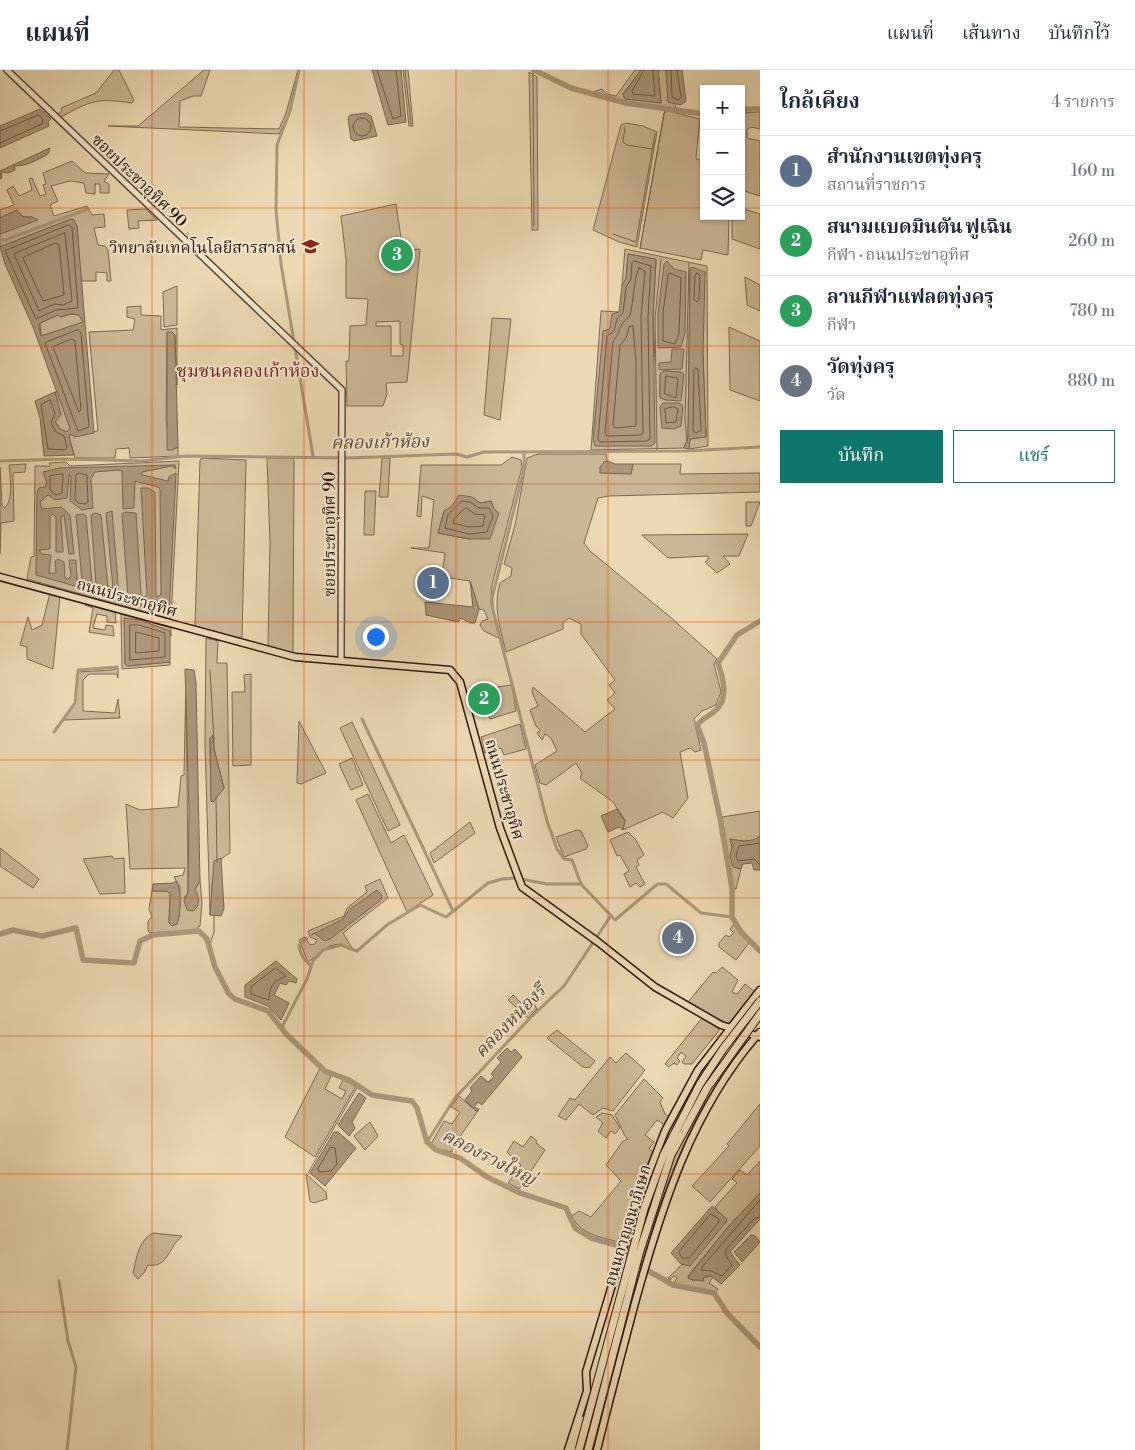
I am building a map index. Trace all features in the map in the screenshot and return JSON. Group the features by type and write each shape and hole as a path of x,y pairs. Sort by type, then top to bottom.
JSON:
{"highway":[{"name":"ถนนกาญจนาภิเษก","path":"579,1450 644,1209 664,1154 700,1084 760,1001"},
{"name":"ถนนกาญจนาภิเษก","path":"588,1450 641,1246 671,1155 707,1088 760,1014"},
{"path":"573,1450 594,1393"}],"main road":[{"name":"ถนนประชาอุทิศ","path":"0,577 295,657 448,669 456,675 517,878 522,887 535,899 590,936 655,987 729,1029 759,1036"},
{"path":"568,1450 587,1391 586,1372 624,1245 642,1187 665,1131 698,1070 760,990"},
{"path":"597,1450 645,1268 665,1202 696,1128 712,1098 759,1036"},
{"path":"586,1372 591,1377 614,1382"}],"street":[{"name":"ซอยประชาอุทิศ 90","path":"8,70 342,390 341,660"}],"shaded area":[{"path":"114,70 119,70 134,100 132,103 95,102 61,117 58,114 62,111 61,108 96,93"},
{"path":"204,70 210,70 201,96 193,96 180,101 179,127 279,129 286,113 298,70 289,114 279,134 108,126 138,126"},
{"path":"403,70 408,70 413,126 409,126"},
{"path":"635,70 641,70 623,94 625,99 661,102 658,70 666,70 676,108 626,102 593,92 602,89 607,94 616,96"},
{"path":"529,72 537,77 538,230 532,230"},
{"path":"668,111 700,119 696,157 697,160 700,159 700,220 729,220 728,255 703,250 701,260 640,248 664,113"},
{"path":"760,112 760,129 751,127 747,130 747,138 760,141 760,196 745,191 745,113"},
{"path":"626,123 643,126 657,132 637,247 619,242 593,230 621,125"},
{"path":"72,161 85,173 109,174 104,181 109,184 109,193 100,193 100,184 95,184 95,194 86,193 84,183 70,181 51,186 58,201 50,205 54,216 87,206 92,215 104,214 105,227 94,228 98,245 105,246 108,250 111,281 107,281 107,273 96,272 96,281 81,281 77,226 71,219 0,247 0,234 16,228 32,217 23,217 17,210 0,218 0,210 14,205 7,190 13,186 19,196 32,190 29,179 32,178 40,196 46,194 43,185 46,184 43,173"},
{"path":"396,204 403,251 420,249 407,382 386,383 387,394 383,406 347,406 346,361 349,361 350,326 366,325 368,299 346,298 346,259 341,216","holes":["400,321 400,344 403,345 403,356 391,356 391,326 376,326 376,322"]},
{"path":"146,209 157,220 138,221 139,228 129,229 127,210"},
{"path":"745,209 760,214 760,249 732,239 732,220 745,220"},
{"path":"625,249 707,266 708,446 689,449 690,439 706,437 703,355 693,267 690,269 688,438 684,448 591,450 601,311 619,312 612,315 610,329 655,360 653,316 656,260 628,254 626,279 622,285","holes":["664,371 681,372 660,398 660,374"]},
{"path":"745,277 760,285 760,311 747,305"},
{"path":"177,286 177,325 164,327 163,292"},
{"path":"141,306 141,315 161,316 161,330 177,328 177,385 175,335 167,332 166,422 172,450 178,447 178,456 130,458 129,448 116,449 115,458 75,458 69,437 71,434 98,431 89,332 133,330 135,319 127,317 127,307"},
{"path":"71,314 79,315 83,322 41,336 40,323 58,315 61,317"},
{"path":"492,318 511,319 500,420 484,415"},
{"path":"729,327 760,341 760,401 730,390"},
{"path":"57,391 70,428 68,432 60,429 55,421 61,415 55,392"},
{"path":"538,454 606,454 607,461 604,462 631,474 633,464 681,464 680,474 760,473 760,492 609,496 598,498 584,543 590,551 669,616 717,659 714,664 721,692 716,705 702,711 694,719 701,750 695,752 690,748 680,752 688,798 673,818 663,812 623,830 625,820 613,802 580,778 582,773 576,763 546,785 540,783 535,765 557,751 551,738 545,734 542,740 537,733 540,730 536,726 530,710 538,706 532,692 533,687 585,732 615,709 607,700 615,693 609,685 615,680 581,634 581,624 569,618 563,623 563,629 506,652 498,618 498,592 500,583 511,576 512,568 504,564 515,525 527,458"},
{"path":"512,457 521,460 522,467 492,585 491,603 499,638 484,631 480,625 482,621 488,619 484,610 479,609 470,581 438,576 442,575 445,553 411,548 429,548 434,500 422,496 421,517 417,516 421,465 501,465","holes":["472,497 480,503 491,501 494,509 483,537 469,539 438,533 444,511"]},
{"path":"202,458 246,460 242,640 195,626 200,460"},
{"path":"267,458 293,458 294,461 293,653 271,649 268,646 270,543"},
{"path":"382,458 390,458 388,497 379,497"},
{"path":"179,461 171,619 27,579 31,557 34,556 35,466 50,466 49,463 66,462 70,466"},
{"path":"26,464 25,472 13,473 14,521 1,523 0,554 0,467 2,505 4,508 10,495 9,465"},
{"path":"365,491 376,491 374,535 364,535"},
{"path":"746,502 760,502 751,526 746,526"},
{"path":"748,534 739,556 723,556 730,564 717,573 705,562 708,560 708,556 668,558 642,535"},
{"path":"50,593 60,596 53,669 27,659 27,647 20,645 28,617 32,630 42,625"},
{"path":"85,603 115,612 116,623 107,622 107,616 97,614 93,628 105,630 106,625 113,626 114,636 89,632 93,608 85,605"},
{"path":"121,614 171,628 171,636 170,631 125,618 125,664 128,666 170,662 170,665 122,669"},
{"path":"206,638 218,641 217,663 227,663 230,853 222,858 214,872 210,915 205,743","holes":["213,736 214,749 224,788 213,802 211,801 210,738"]},
{"path":"118,668 118,678 117,674 89,674 83,680 83,711 115,713 118,699 120,718 64,720 75,704 78,672"},
{"path":"251,674 251,765 233,766 232,692 245,692 244,675"},
{"path":"186,677 188,893 184,898 195,889 200,881 202,903 200,926 195,930 150,933 148,931 148,921 152,917 149,909 152,891 167,891 170,894 169,923 179,917 180,887 174,877 183,875 185,868 130,869 126,804 140,810 178,807 181,776 184,775"},
{"path":"512,685 516,711 490,719 485,704 471,708 467,693 496,690 497,687"},
{"path":"299,721 326,773 301,784 297,783"},
{"path":"352,722 400,825 388,831 340,728"},
{"path":"520,724 526,749 504,755 501,748 485,753 481,737"},
{"path":"352,758 363,785 351,790 339,764"},
{"path":"368,794 391,843 404,835 433,895 407,912 356,800"},
{"path":"760,811 760,836 750,841 730,839 737,868 741,869 736,889 734,889 722,817"},
{"path":"470,822 475,833 434,863 430,853"},
{"path":"577,830 581,831 588,846 586,849 564,857 556,837"},
{"path":"628,832 636,840 644,855 637,860 639,865 636,867 645,884 640,887 636,883 630,887 624,874 629,871 620,855 617,856 610,840"},
{"path":"0,848 39,879 33,888 0,866"},
{"path":"112,856 114,859 124,858 125,893 100,894 83,859"},
{"path":"380,879 388,898 343,933 352,948 332,946 323,950 308,962 299,940 305,937 310,945 315,944 317,940 310,937 308,931 344,916 347,908 367,892 365,886"},
{"path":"734,924 749,943 736,960 719,947 719,943 726,935 729,937 734,933 730,929"},
{"path":"722,967 738,980 732,992 737,994 745,984 755,992 727,1026 688,1002 713,972 716,973"},
{"path":"513,995 524,1006 532,1001 537,1009 528,1018 508,1000"},
{"path":"702,1018 720,1028 718,1032 692,1064 684,1064 682,1062 686,1056 681,1052 677,1058 680,1061 677,1065 674,1063 669,1067 665,1064"},
{"path":"557,1030 595,1061 589,1068 583,1067 547,1038"},
{"path":"718,1048 735,1060 711,1093 690,1131 658,1211 643,1263 627,1249 661,1148 678,1113"},
{"path":"626,1053 645,1070 613,1111 603,1108 593,1115 579,1104 566,1120 558,1116 570,1098 575,1100 610,1057 616,1063"},
{"path":"320,1068 331,1076 325,1089 342,1099 346,1091 339,1088 343,1080 356,1086 315,1157 285,1137"},
{"path":"644,1079 663,1098 660,1102 665,1114 671,1118 666,1126 657,1120 645,1135 654,1142 649,1149 653,1152 622,1246 619,1242 598,1237 586,1231 580,1227 572,1216 579,1211 591,1217 621,1181 606,1165 623,1141 628,1139 615,1115"},
{"path":"459,1096 477,1112 452,1148 452,1152 438,1149 431,1144 444,1121 452,1124 460,1112 451,1107"},
{"path":"760,1104 760,1146 710,1202 692,1186 729,1146 727,1144"},
{"path":"602,1113 612,1115 620,1128 615,1134 611,1131 606,1138 598,1131 603,1123 596,1117"},
{"path":"370,1122 378,1136 365,1150 354,1136"},
{"path":"531,1136 545,1150 519,1189 508,1183 521,1165 507,1152 514,1141 523,1147"},
{"path":"760,1161 760,1193 728,1227 688,1276 693,1281 711,1276 713,1277 709,1283 718,1289 715,1293 674,1283 677,1278 674,1276 670,1280 668,1278 726,1222 715,1207 737,1183 732,1179 740,1170 747,1175"},
{"path":"306,1174 326,1192 327,1199 313,1203 310,1201"},
{"path":"153,1233 182,1236 161,1263 148,1265 138,1279 133,1273 139,1250 144,1240"}],"water":[{"path":"372,70 401,70 406,122 388,125"},
{"path":"641,70 658,70 661,103 625,99 623,95"},
{"path":"666,70 682,70 686,101 681,105 668,102"},
{"path":"40,109 51,119 48,122 49,126 0,148 0,126"},
{"path":"366,113 371,116 377,136 354,141 351,139 348,118 350,115"},
{"path":"50,148 48,154 27,164 14,166 15,170 8,173 4,172 1,174 2,178 0,179 0,171"},
{"path":"17,210 23,217 32,217 38,220 0,234 0,218"},
{"path":"71,219 74,220 77,226 94,433 75,437 70,434 69,437 74,455 44,456 40,418 35,401 55,392 61,415 55,422 60,429 67,432 70,428 33,327 5,264 0,247","holes":["71,314 79,315 83,322 41,336 40,323 58,315 61,317"]},
{"path":"628,254 656,259 653,316 655,443 651,446 595,446 593,440 603,331 610,329 612,314 619,312 622,285 626,279"},
{"path":"667,261 674,269 686,272 685,334 681,347 658,348 658,313 664,264"},
{"path":"692,267 705,272 703,355 706,437 690,439 689,449 684,448 688,438 690,269"},
{"path":"167,332 172,332 175,335 178,447 172,450 167,450"},
{"path":"672,349 684,349 682,369 659,370 659,363 671,362"},
{"path":"664,371 681,372 684,374 681,401 660,398 660,374"},
{"path":"663,403 679,403 683,406 681,426 674,429 662,428 660,407"},
{"path":"607,461 615,464 633,464 631,474 600,473 600,467"},
{"path":"175,465 176,469 172,466 142,472 142,475 168,481 169,477 176,473 169,613 142,606 128,597 122,514 125,512 136,513 141,595 144,597 147,595 141,488 148,488 155,492 156,597 161,595 160,489 135,481 134,508 123,509 122,471 95,472 91,479 93,508 82,510 70,501 71,476 69,475 67,498 55,500 48,495 40,502 42,509 61,507 70,515 74,554 69,554 64,515 61,517 63,552 56,552 56,517 53,514 50,516 50,549 39,550 42,554 51,555 49,573 56,573 55,561 58,559 64,562 65,578 68,579 71,576 69,560 76,560 77,580 82,580 76,515 84,514 86,516 92,583 96,585 91,515 95,513 101,515 108,587 113,588 106,513 112,511 119,595 114,597 36,575 37,493 39,488 45,487 47,483 43,472 60,468"},
{"path":"459,495 472,497 480,503 491,501 494,509 499,513 490,539 469,539 438,533 444,511 452,506"},
{"path":"470,581 479,609 475,623 470,623 461,618 458,622 426,615 425,602 473,607"},
{"path":"124,618 140,620 170,631 170,662 127,666 125,664"},
{"path":"185,669 194,670 196,683 200,881 195,889 198,904 193,911 187,910 184,901 188,893 189,811"},
{"path":"213,735 214,749 224,788 213,802 211,801 210,738"},
{"path":"617,809 625,821 623,830 619,827 608,832 601,816"},
{"path":"760,836 760,870 754,870 752,863 743,864 741,869 733,867 730,855 733,844 730,839 750,841"},
{"path":"221,858 224,909 221,916 210,915 214,861"},
{"path":"176,881 180,896 180,909 177,924 172,926 169,923 170,894 167,891 152,891 153,884 173,883"},
{"path":"377,890 382,895 381,900 330,939 325,941 314,933 343,919 350,909"},
{"path":"276,961 297,979 296,983 289,981 286,985 280,983 274,995 289,1003 281,1020 268,1006 245,997 245,985"},
{"path":"507,1048 511,1052 515,1049 522,1057 482,1105 478,1102 474,1107 479,1109 477,1112 465,1100 472,1091 470,1088 481,1076 488,1082 494,1077 491,1074 501,1062 497,1058"},
{"path":"359,1093 366,1098 352,1122 355,1128 349,1136 338,1125"},
{"path":"334,1132 338,1132 356,1148 325,1186 310,1173"},
{"path":"760,1193 760,1219 730,1252 740,1265 721,1284 711,1276 703,1278 704,1281 689,1279 688,1277 728,1227"},
{"path":"712,1206 727,1219 726,1222 690,1266 681,1264 671,1253"},
{"path":"751,1235 755,1236 760,1242 742,1262 734,1252"}],"waterway":[{"path":"299,70 290,111 277,145 276,210 281,264 313,456"},
{"path":"405,70 411,124"},
{"path":"533,70 534,226"},
{"path":"534,70 571,88 626,103 700,113"},
{"path":"640,249 665,109"},
{"path":"745,109 760,109"},
{"path":"625,127 623,142 627,145 652,149"},
{"path":"613,234 636,242 655,134"},
{"path":"0,240 5,240 88,209"},
{"path":"657,450 655,318 661,259"},
{"path":"687,442 685,419 689,263"},
{"name":"คลองเก้าห้อง","path":"0,461 64,459 142,461 186,456 348,458 456,454 467,457 484,452 686,451 760,447"},
{"path":"524,452 524,469 492,598 493,610 547,821 557,849 564,859 572,860 581,884 615,920 658,884 666,884 701,913 732,917"},
{"path":"760,621 737,635 718,663 724,688 722,700 716,710 697,725 704,743 720,818 732,888 732,917 741,932 760,951"},
{"path":"54,732 75,703 78,670 117,667"},
{"path":"210,670 214,742"},
{"path":"362,719 453,911"},
{"path":"216,798 217,862"},
{"path":"282,1027 307,979 313,961 323,950 341,945 357,951 387,925 420,905 446,917 488,883 502,879 516,878 547,884 581,884"},
{"path":"210,944 214,932 214,916"},
{"name":"คลองหนองรี","path":"427,1142 455,1098 531,1017 564,986 610,917"},
{"name":"คลองรางใหญ่","path":"0,934 13,930 42,936 76,928 83,960 134,963 140,941 153,935 199,931 207,939 215,967 229,994 235,999 268,1011 287,1035 325,1071 349,1080 372,1095 412,1101 417,1108 427,1142 436,1150 460,1158 487,1177 520,1193 566,1208 575,1228 591,1238 616,1245 643,1268 673,1285 714,1293 727,1313 760,1347"},
{"path":"307,938 299,945 300,952 311,966"},
{"path":"308,1173 358,1086"},
{"path":"59,1281 68,1341 76,1367 67,1450"}],"place":[{"name":"วิทยาลัยเทคโนโลยีสารสาสน์","path":"310,247"},
{"name":"ลานกีฬาแฟลตทุ่งครุ","path":"397,255"},
{"name":"สำนักงานเขตทุ่งครุ","path":"433,583"},
{"name":"สนามแบดมินตัน ฟูเฉิน","path":"484,699"},
{"name":"วัดทุ่งครุ","path":"678,938"}],"district":[{"name":"ชุมชนคลองเก้าห้อง","path":"248,371"}]}
